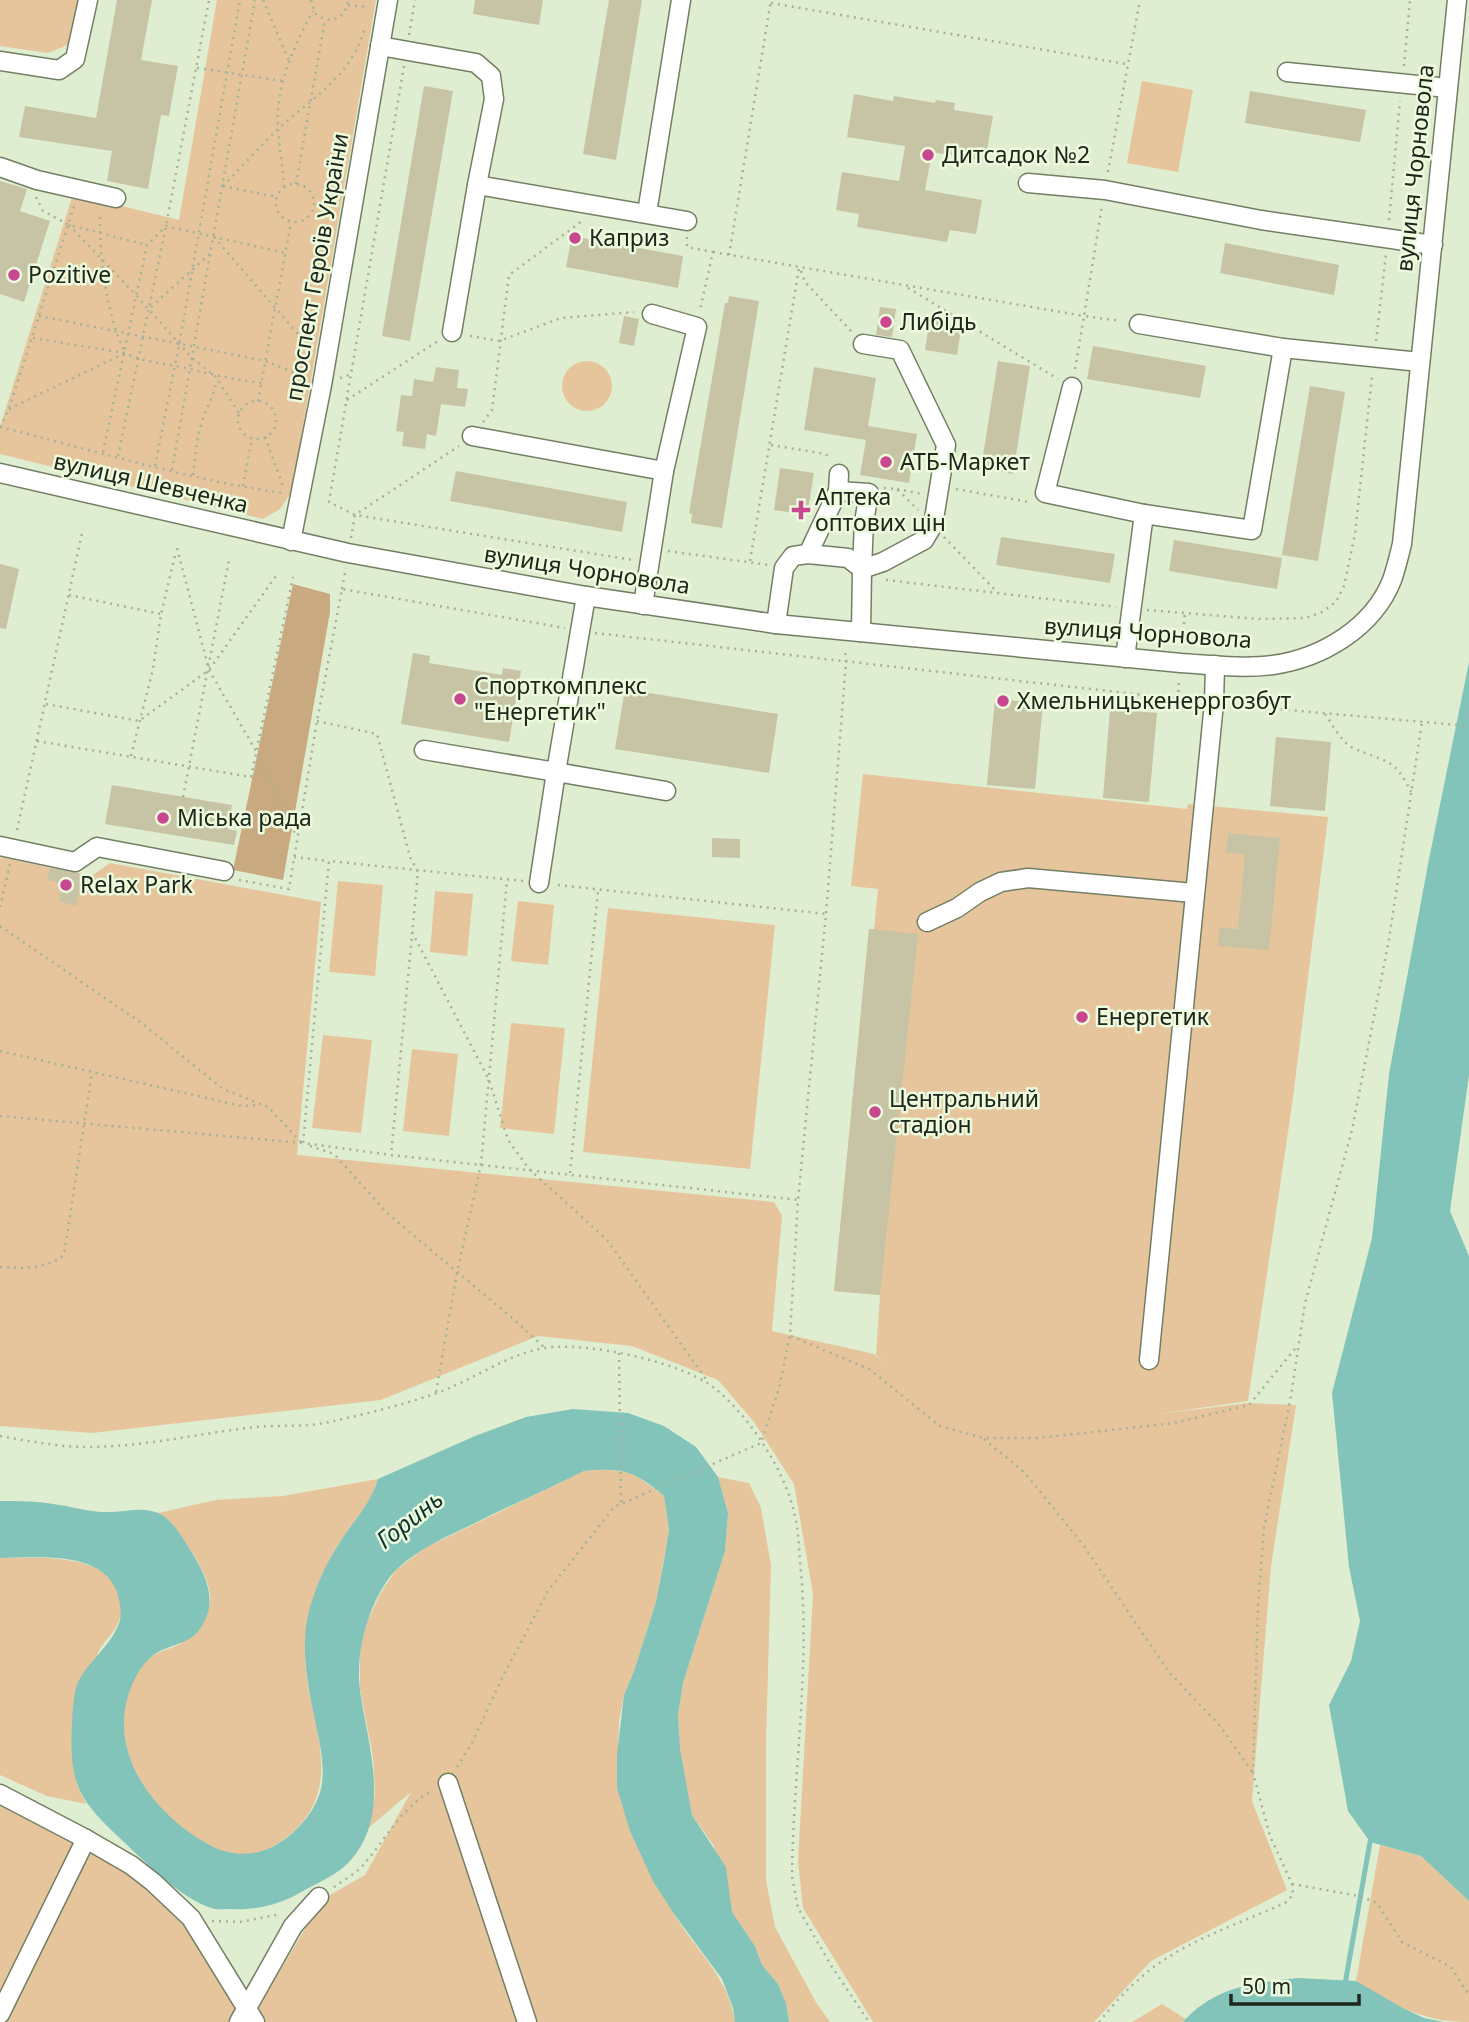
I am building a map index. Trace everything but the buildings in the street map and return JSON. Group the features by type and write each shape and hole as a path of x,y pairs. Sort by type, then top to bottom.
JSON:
{"street":[{"path":"0,61 59,71 75,59 88,0"},
{"path":"647,213 681,0"},
{"name":"вулиця Чорновола","path":"290,541 586,596 776,624 1215,665 1272,665 1297,660 1323,650 1350,635 1373,612 1391,582 1402,544 1457,0"},
{"name":"проспект Героїв України","path":"290,541 322,384 387,5"},
{"path":"380,46 476,63 491,76 494,99 452,332"},
{"path":"1287,72 1448,88"},
{"path":"0,166 37,180 108,196"},
{"path":"1028,183 1105,190 1261,220 1433,245"},
{"path":"477,184 687,221"},
{"path":"642,605 664,471 697,327 652,314"},
{"path":"1139,324 1283,348 1420,362"},
{"path":"862,569 883,562 924,540 933,525 946,445 900,350 863,344"},
{"path":"1072,387 1045,493 1144,514 1252,530 1283,348"},
{"path":"472,436 664,471"},
{"name":"вулиця Шевченка","path":"0,473 290,541"},
{"path":"808,554 839,482 869,493 864,522 861,632"},
{"path":"1125,658 1144,514"},
{"path":"776,624 784,568 793,556 808,554 848,558 862,569"},
{"path":"539,883 586,596"},
{"path":"1149,1360 1214,703 1215,665"},
{"path":"424,750 666,791"},
{"path":"6,848 75,862 97,847 224,871"},
{"path":"927,922 1001,882 1028,878 1194,892"},
{"path":"448,1783 527,2022"},
{"path":"0,1794 131,1865 191,1917 247,2018"},
{"path":"0,2014 86,1839"},
{"path":"247,2018 293,1926 319,1897"}],"path":[{"path":"118,456 209,0"},
{"path":"155,466 240,0"},
{"path":"172,470 255,0"},
{"path":"263,0 289,63"},
{"path":"284,187 296,184 308,189 312,194 312,212 303,220 290,222 280,215 276,204 284,187 278,129 283,81 313,11 311,0"},
{"path":"329,502 415,0"},
{"path":"906,286 1072,387 1140,0"},
{"path":"313,11 325,20 337,19 346,11 348,2 368,7 387,5"},
{"path":"729,255 771,2 1128,64"},
{"path":"367,16 368,7"},
{"path":"296,184 325,20"},
{"path":"223,186 278,129 333,83 360,45 365,24"},
{"path":"197,68 283,81"},
{"path":"37,180 35,195 43,211 69,225 147,245"},
{"path":"223,186 277,197"},
{"path":"78,189 69,225 9,409 0,427 243,488 285,493 265,437"},
{"path":"108,196 100,233 102,258 114,331 125,353"},
{"path":"289,890 355,515 472,436 492,410 509,275 603,206"},
{"path":"687,221 687,247 1139,324"},
{"path":"258,401 290,222"},
{"path":"69,225 149,309 179,345 216,377 239,414"},
{"path":"166,226 285,253"},
{"path":"103,452 147,245 166,226"},
{"path":"214,237 310,348"},
{"path":"697,327 713,252"},
{"path":"149,309 211,253"},
{"path":"799,268 805,282 863,344"},
{"path":"750,561 799,268"},
{"path":"347,400 452,332 499,341 561,318 624,311 652,314"},
{"path":"39,316 265,361 322,384"},
{"path":"32,338 125,353 139,360 216,377 262,383"},
{"path":"9,409 125,353"},
{"path":"192,476 197,439 216,387 216,377"},
{"path":"258,401 270,405 275,416 274,428 265,437 252,438 242,431 239,414 246,404 258,401"},
{"path":"243,488 252,438"},
{"path":"770,445 827,454 839,482"},
{"path":"874,487 939,491 1043,505 1045,493"},
{"path":"897,489 998,593"},
{"path":"0,907 6,848 46,704 83,530"},
{"path":"131,757 153,669 161,614 177,548 209,670 256,751 297,838"},
{"path":"183,797 229,560"},
{"path":"46,704 139,721 209,670 278,573"},
{"path":"37,741 251,777 293,577"},
{"path":"342,589 580,631 1214,703 1469,726"},
{"path":"69,595 161,614"},
{"path":"319,1897 363,1866 394,1824 426,1794 448,1783 472,1743 501,1680 548,1591 614,1507 761,1444 779,1388 790,1335 798,1200 826,914 846,662"},
{"path":"1325,714 1340,737 1351,747 1396,765 1411,792"},
{"path":"317,721 377,734 410,857 418,872 391,1155"},
{"path":"1099,2022 1136,1982 1153,1968 1205,1938 1285,1903 1293,1895 1292,1884 1270,1836 1253,1773 1258,1604 1264,1528 1300,1343 1305,1303 1352,1130 1389,939 1422,722"},
{"path":"293,857 826,914"},
{"path":"303,1143 329,861"},
{"path":"435,1394 457,1273 481,1164 507,880"},
{"path":"570,1173 598,891"},
{"path":"0,926 143,1024 223,1089 268,1107 303,1143 334,1154 387,1213 545,1348"},
{"path":"412,932 489,1080 508,1140 529,1170 607,1240 710,1384 736,1407 788,1488 803,1583 804,1663 792,1850 794,1892 798,1908 810,1932 869,2022"},
{"path":"0,1051 242,1106 263,1105"},
{"path":"0,1267 28,1269 53,1263 64,1255 92,1072"},
{"path":"0,1116 303,1143 798,1200"},
{"path":"790,1335 869,1369 940,1426 983,1438 1040,1438 1174,1423 1249,1405 1300,1343"},
{"path":"0,1436 87,1447 141,1444 258,1427 320,1424 435,1394 515,1355 570,1346 601,1348 675,1369 710,1384"},
{"path":"619,1353 621,1504"},
{"path":"983,1438 1025,1473 1084,1546 1168,1671 1221,1727 1253,1773"},
{"path":"1292,1884 1359,1896 1377,1903 1402,1942 1451,1968 1469,1995"},
{"path":"191,1917 240,1922 264,1919 290,1911"}],"shaded area":[{"path":"0,0 80,0 72,43 48,53 0,46"},
{"path":"217,0 376,0 292,491 280,509 263,519 0,454 0,427 73,194 179,220"},
{"path":"1142,81 1193,90 1178,172 1127,163"},
{"path":"587,361 604,369 612,386 604,403 587,411 570,403 562,386 570,369"},
{"path":"293,584 330,594 330,612 283,880 233,870"},
{"path":"863,774 1187,809 1188,804 1328,817 1292,1105 1248,1401 1159,1414 1248,1403 1296,1405 1271,1566 1252,1801 1287,1890 1151,1961 1094,2022 873,2022 803,1908 798,1861 813,1594 794,1484 754,1422 718,1380 632,1346 538,1336 381,1400 92,1433 0,1426 2,857 90,877 110,863 321,902 297,1155 774,1202 782,1216 772,1331 874,1354 888,1367 876,1355 880,1295 834,1291 869,929 874,929 878,889 851,886"},
{"path":"338,881 383,885 375,976 329,972"},
{"path":"435,891 473,894 467,956 430,952"},
{"path":"518,901 554,905 548,965 511,961"},
{"path":"608,908 775,925 750,1169 583,1152"},
{"path":"511,1023 565,1028 554,1134 500,1128"},
{"path":"323,1035 372,1040 361,1133 312,1128"},
{"path":"412,1049 458,1054 449,1136 403,1131"},
{"path":"609,1469 634,1474 664,1496 669,1530 656,1602 624,1695 619,1721 617,1788 660,1888 683,1928 719,1978 726,1991 735,2022 249,2022 323,1899 365,1875 411,1792 367,1829 375,1795 373,1757 360,1689 360,1654 363,1631 380,1594 396,1570 425,1548 584,1471"},
{"path":"718,1477 749,1483 761,1508 771,1565 766,1742 766,1880 775,1927 817,2004 830,2022 789,2022 786,2003 778,1984 762,1965 755,1946 732,1912 714,1846 692,1815 680,1748 678,1715 683,1683 725,1551 728,1513"},
{"path":"378,1479 366,1505 332,1555 310,1612 305,1657 320,1746 321,1768 319,1789 311,1809 297,1828 273,1846 246,1855 226,1852 200,1840 176,1823 154,1801 138,1775 127,1748 124,1719 129,1691 144,1664 156,1654 183,1642 209,1607 208,1583 202,1570 176,1530 158,1513 216,1500 283,1496"},
{"path":"0,1558 57,1559 95,1567 109,1577 118,1591 120,1618 98,1652 94,1668 77,1785 86,1804 47,1796 0,1775"},
{"path":"0,1800 112,1860 153,1890 193,1933 248,2022 0,2022"},
{"path":"1380,1845 1421,1856 1469,1901 1469,2022 1422,2015 1396,2005 1356,1981"},
{"path":"1162,2004 1186,2019 1183,2022 1132,2022"}],"water":[{"path":"1469,662 1469,1075 1450,1211 1469,1256 1469,1901 1421,1856 1370,1842 1348,1811 1329,1705 1351,1661 1360,1621 1349,1567 1332,1393 1372,1238 1389,1074"},
{"name":"Горинь","path":"573,1409 628,1413 664,1426 696,1447 718,1477 728,1513 725,1551 683,1683 678,1715 680,1748 692,1815 726,1867 732,1912 755,1946 762,1965 778,1984 786,2003 789,2022 735,2022 733,2008 722,1979 653,1881 630,1831 617,1788 617,1754 624,1695 656,1602 669,1530 664,1496 636,1476 608,1470 584,1471 435,1543 393,1573 374,1603 360,1653 360,1691 374,1780 370,1824 362,1844 348,1863 333,1875 294,1896 276,1904 238,1909 215,1909 188,1897 109,1828 87,1803 75,1778 72,1745 74,1697 82,1675 119,1625 119,1599 112,1583 101,1572 87,1564 52,1558 0,1558 0,1501 40,1502 99,1512 145,1510 163,1515 180,1533 204,1574 209,1593 208,1613 199,1631 192,1637 156,1653 139,1671 128,1696 124,1718 125,1740 141,1781 154,1800 170,1816 187,1831 214,1847 232,1853 250,1854 276,1845 292,1834 312,1810 320,1792 322,1758 306,1665 308,1615 325,1568 366,1505 378,1479 475,1436 526,1417"},
{"path":"1298,1978 1356,1981 1424,2018 1444,2022 1183,2022 1209,2001 1236,1988"}],"waterway":[{"path":"1345,1984 1370,1842"}],"place":[{"name":"Дитсадок №2","path":"928,155"},
{"name":"Каприз","path":"575,238"},
{"name":"Pozitive","path":"14,275"},
{"name":"Либідь","path":"886,322"},
{"name":"АТБ-Маркет","path":"886,462"},
{"name":"Аптека оптових цін","path":"801,510"},
{"name":"Спорткомплекс \"Енергетик\"","path":"460,699"},
{"name":"Хмельницькенерргозбут","path":"1003,701"},
{"name":"Міська рада","path":"163,818"},
{"name":"Relax Park","path":"66,885"},
{"name":"Енергетик","path":"1082,1017"},
{"name":"Центральний стадіон","path":"875,1112"}]}
